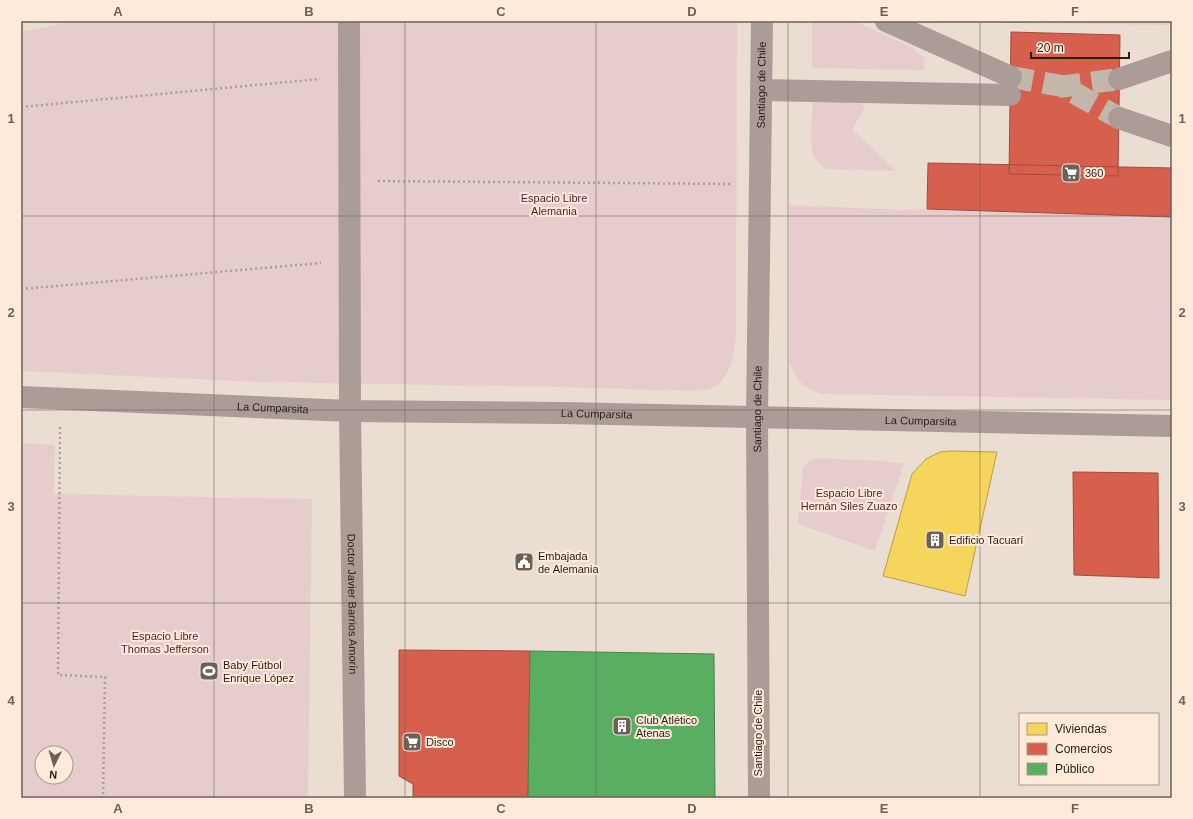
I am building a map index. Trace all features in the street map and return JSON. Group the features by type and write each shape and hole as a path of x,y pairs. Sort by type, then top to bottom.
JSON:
{"street":[{"name":"Doctor Javier Barrios Amorín","path":"349,21 350,411 355,798"},
{"name":"Santiago de Chile","path":"759,798 757,417 762,21"},
{"path":"762,90 1011,86 886,21"},
{"path":"1119,79 1172,61"},
{"path":"1119,118 1172,136"},
{"name":"La Cumparsita","path":"21,397 350,411 757,417 1172,426"}],"path":[{"path":"21,107 349,76"},
{"path":"349,180 761,185"},
{"path":"21,289 349,260"},
{"path":"61,398 58,675 105,677 104,798"}],"green space":[{"name":"Espacio Libre Alemania","path":"75,21 737,21 736,335 730,366 726,374 717,385 710,389 691,391 561,387 261,382 21,371 21,32"},
{"path":"812,21 854,21 910,46 925,59 923,70 812,68"},
{"path":"927,21 1172,21 1172,25 930,22"},
{"path":"813,101 861,103 865,108 852,129 896,171 828,169 820,164 812,151 811,130"},
{"path":"789,205 903,210 927,209 1172,217 1172,400 822,394 815,392 805,386 797,378 789,361"},
{"name":"Espacio Libre Thomas Jefferson","path":"21,443 55,445 54,494 312,499 308,798 21,798"},
{"name":"Espacio Libre Hernán Siles Zuazo","path":"814,458 883,461 904,464 875,551 798,524 803,466"}],"building: Viviendas":[{"name":"Edificio Tacuarí","path":"940,452 997,452 965,596 883,576 912,474 926,459"}],"building: Comercios":[{"path":"1011,32 1120,35 1118,176 1009,174"},
{"path":"928,163 1172,168 1172,217 927,209"},
{"path":"1073,472 1158,473 1159,578 1074,575"},
{"path":"399,650 530,651 528,798 413,798 413,784 399,776"}],"building: Público":[{"name":"Club Atlético Atenas","path":"530,651 714,654 715,798 528,798"}],"tunnel":[{"path":"1011,77 1062,86 1119,118"},
{"path":"1059,87 1119,79"}],"place":[{"name":"360","path":"1071,173"},
{"name":"Edificio Tacuarí","path":"935,540"},
{"name":"Embajada de Alemania","path":"524,562"},
{"name":"Baby Fútbol Enrique López","path":"209,671"},
{"name":"Club Atlético Atenas","path":"622,726"},
{"name":"Disco","path":"412,742"}]}
